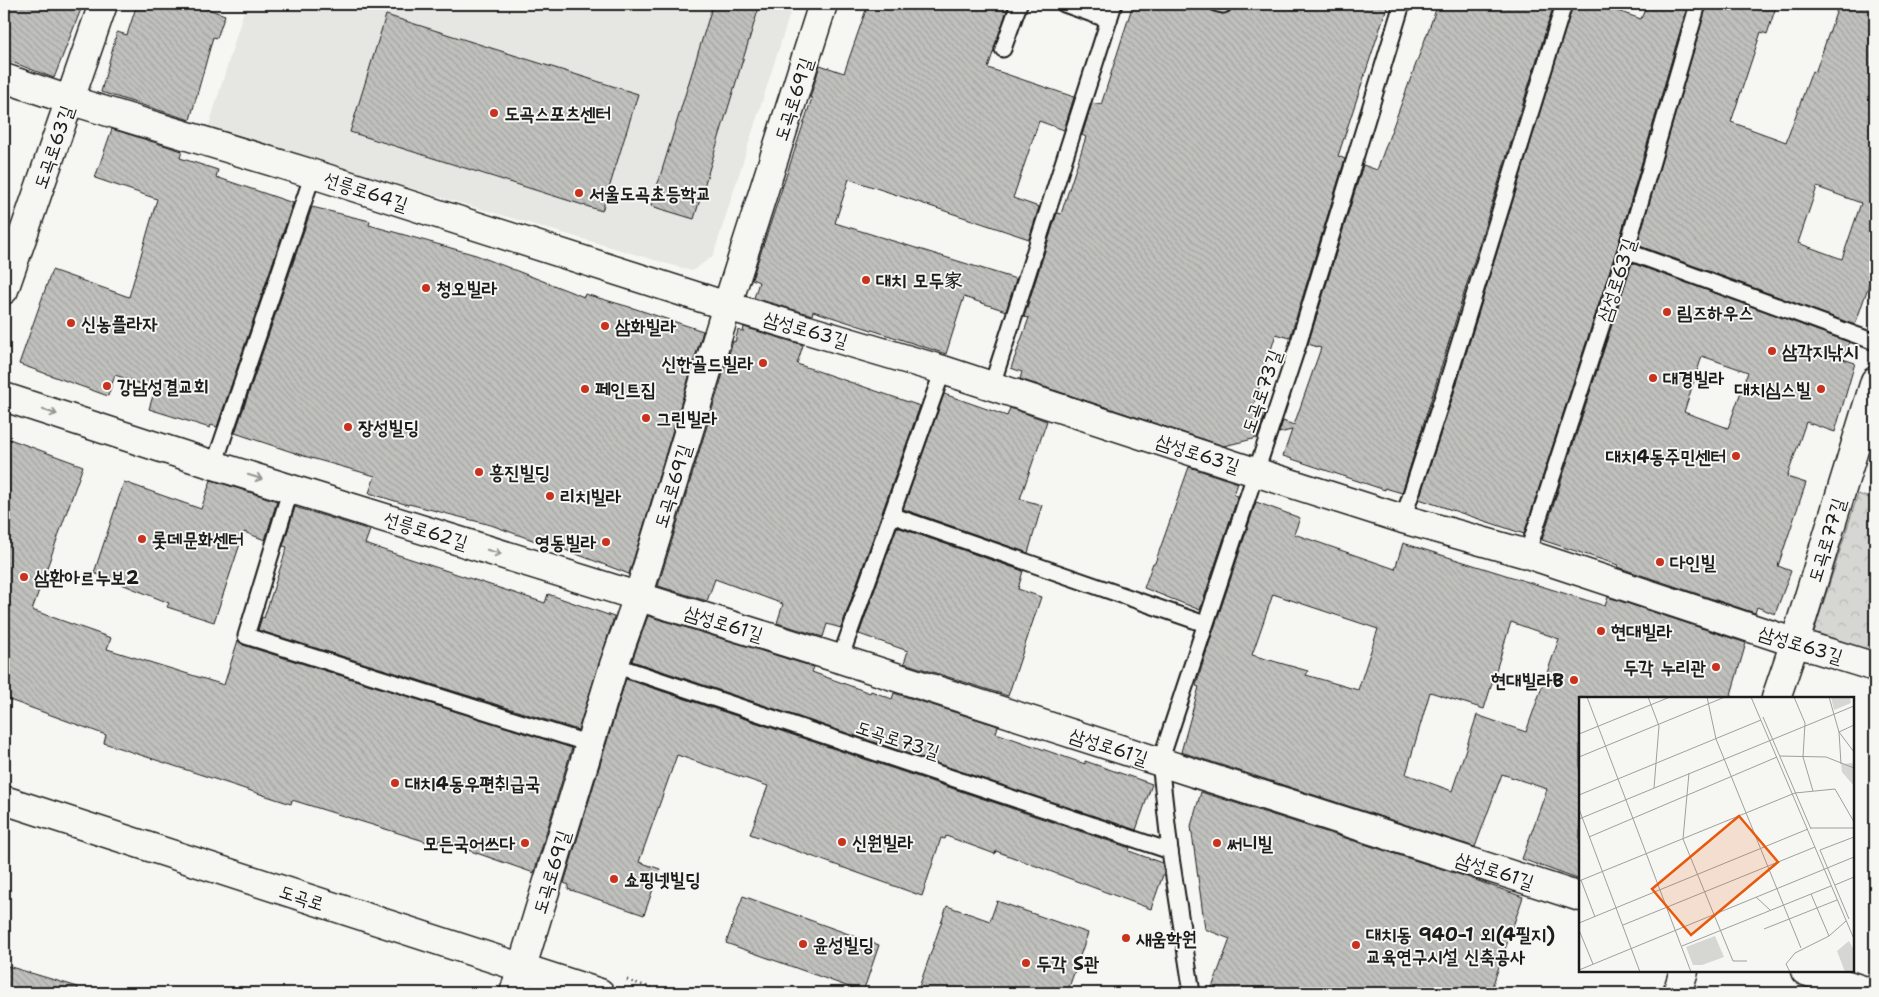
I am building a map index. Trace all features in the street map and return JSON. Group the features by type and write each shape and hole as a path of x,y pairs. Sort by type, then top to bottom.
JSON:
{"street":[{"name":"도곡로63길","path":"4,290 103,4"},
{"name":"도곡로69길","path":"514,993 614,665 638,597 727,306 823,4"},
{"name":"선릉로64길","path":"4,78 727,306"},
{"name":"삼성로63길","path":"727,306 943,370 1255,472 1403,519 1528,554 1875,667"},
{"name":"도곡로77길","path":"1776,697 1875,381"},
{"name":"선릉로62길","path":"4,397 638,597"},
{"name":"삼성로61길","path":"638,597 840,659 1579,897"},
{"name":"도곡로","path":"4,800 600,993"},
{"path":"1677,993 1684,972"},
{"path":"1808,972 1872,993"}],"lane":[{"path":"1003,49 1019,4"},
{"path":"1064,4 1109,20"},
{"path":"992,386 1114,4"},
{"name":"도곡로73길","path":"1192,993 1170,850 1160,762 1298,345 1402,4"},
{"path":"1403,519 1444,393 1564,4"},
{"name":"삼성로63길","path":"1528,554 1626,251 1698,4"},
{"path":"214,464 313,174"},
{"path":"1626,251 1875,342"},
{"path":"840,659 943,370"},
{"path":"291,488 246,636 590,744"},
{"path":"891,515 1205,624"},
{"name":"도곡로73길","path":"614,665 1170,850"}],"shaded area":[{"name":"서울도곡초등학교","path":"246,4 793,4 713,256 692,271 208,129"}],"green space":[{"path":"1858,494 1875,500 1875,652 1814,632"}],"building":[{"path":"4,4 83,4 54,78 4,59"},
{"path":"137,4 194,4 225,15 217,38 213,37 190,120 101,92 117,32 127,35"},
{"path":"713,4 760,4 694,219 651,206"},
{"path":"868,4 1009,4 988,68 1074,97 1064,130 1039,121 1013,198 1039,207 1029,239 849,179 835,223 1016,279 1006,311 964,297 946,354 813,311 812,315 754,298 759,282 752,279 812,98 810,98 820,65 844,73"},
{"path":"1133,4 1209,4 1212,11 1222,14 1230,12 1232,4 1388,4 1338,156 1345,159 1290,338 1276,334 1252,410 1265,415 1257,438 1224,446 1020,379 1022,372 1011,368 1029,318 1024,317 1057,213 1061,214 1086,137 1082,135 1092,103 1101,105"},
{"path":"1438,4 1554,4 1402,493 1385,488 1385,490 1283,456 1292,430 1279,433 1283,421 1294,425 1321,348 1308,344 1363,165 1377,170"},
{"path":"1573,4 1597,4 1641,19 1647,4 1688,4 1617,248 1524,534 1419,499 1453,396"},
{"path":"1707,4 1777,4 1767,34 1761,32 1731,122 1786,142 1812,71 1815,73 1839,4 1875,4 1875,267 1855,325 1637,245","holes":["1817,187 1861,203 1842,259 1798,243"]},
{"name":"도곡스포츠센터","path":"386,15 638,94 602,211 350,132"},
{"path":"112,129 182,151 180,158 218,170 216,177 293,203 217,427 211,425 210,428 149,409 155,389 115,375 108,396 19,364 52,270 129,297 157,199 95,178"},
{"path":"312,207 370,221 369,225 476,255 584,297 585,294 703,331 629,574 491,525 408,505 369,493 375,476 304,456 235,433"},
{"path":"1632,263 1849,342 1843,359 1855,363 1835,432 1806,422 1787,477 1806,483 1778,566 1791,571 1775,614 1757,607 1755,613 1542,540","holes":["1702,356 1748,372 1728,428 1684,412"]},
{"path":"744,327 803,345 797,364 920,406 841,628 827,624 823,637 777,623 783,604 715,579 707,601 658,586 733,341 735,342 738,330 743,332"},
{"path":"944,394 1007,416 1010,408 1047,421 1020,499 1042,505 1028,553 903,509"},
{"path":"4,437 83,466 32,610 111,638 107,649 224,685 238,640 243,645 572,748 534,873 439,840 437,845 292,800 291,804 104,743 106,735 4,698"},
{"path":"1189,467 1238,483 1234,495 1238,496 1200,610 1144,588 1153,563 1155,563"},
{"path":"211,480 277,501 265,540 244,532 214,622 167,607 169,603 94,573 124,482 201,509"},
{"path":"1256,502 1300,518 1294,534 1395,569 1403,543 1605,606 1608,597 1746,643 1730,697 1579,697 1579,880 1522,859 1547,789 1502,774 1475,847 1181,752 1199,687 1196,686","holes":["1273,594 1378,629 1358,690 1306,675 1308,671 1252,655","1511,622 1559,639 1526,732 1477,715 1452,791 1406,774 1430,692 1484,709"]},
{"path":"295,507 370,530 365,544 545,603 548,594 614,617 578,730 258,630 262,617 264,618 287,547 283,546"},
{"path":"897,527 1023,571 1018,589 1041,597 1008,696 904,663 908,651 859,634"},
{"path":"648,616 814,667 812,672 870,693 871,691 892,699 894,693 998,726 996,733 1085,764 1085,761 1152,784 1136,830 632,661"},
{"path":"626,679 1130,848 1129,851 1162,863 1164,872 1151,909 996,851 995,854 946,836 945,839 941,838 922,896 750,834 768,786 677,755 639,862 660,869 644,915 568,889 569,885 564,883"},
{"name":"대치동 940-1 외(4필지) 교육연구시설 신축공사","path":"1201,792 1464,876 1523,897 1490,993 1210,993 1230,939 1205,929 1191,826"},
{"name":"윤성빌딩","path":"743,896 879,945 863,992 726,943"},
{"name":"두각 S관","path":"997,901 1088,933 1067,993 917,993 947,906 990,921"},
{"path":"4,965 78,987 77,993 4,993"}],"place":[{"name":"도곡스포츠센터","path":"494,113"},
{"name":"서울도곡초등학교","path":"579,193"},
{"name":"대치 모두家","path":"866,280"},
{"name":"청오빌라","path":"426,288"},
{"name":"림즈하우스","path":"1667,312"},
{"name":"신농플라자","path":"71,323"},
{"name":"삼화빌라","path":"605,326"},
{"name":"삼각지낚시","path":"1772,351"},
{"name":"신한골드빌라","path":"763,363"},
{"name":"대경빌라","path":"1653,378"},
{"name":"강남성결교회","path":"107,386"},
{"name":"페인트집","path":"585,389"},
{"name":"대치심스빌","path":"1821,389"},
{"name":"그린빌라","path":"646,418"},
{"name":"장성빌딩","path":"348,427"},
{"name":"대치4동주민센터","path":"1736,456"},
{"name":"흥진빌딩","path":"479,472"},
{"name":"리치빌라","path":"550,496"},
{"name":"롯데문화센터","path":"142,539"},
{"name":"영동빌라","path":"606,542"},
{"name":"다인빌","path":"1660,562"},
{"name":"삼환아르누보2","path":"24,577"},
{"name":"현대빌라","path":"1601,631"},
{"name":"두각 누리관","path":"1716,667"},
{"name":"현대빌라B","path":"1574,680"},
{"name":"대치4동우편취급국","path":"395,783"},
{"name":"신원빌라","path":"842,842"},
{"name":"모든국어쓰다","path":"525,843"},
{"name":"써니빌","path":"1217,843"},
{"name":"쇼핑넷빌딩","path":"614,879"},
{"name":"새움학원","path":"1126,938"},
{"name":"윤성빌딩","path":"803,944"},
{"name":"대치동 940-1 외(4필지) 교육연구시설 신축공사","path":"1356,945"},
{"name":"두각 S관","path":"1026,963"}]}
